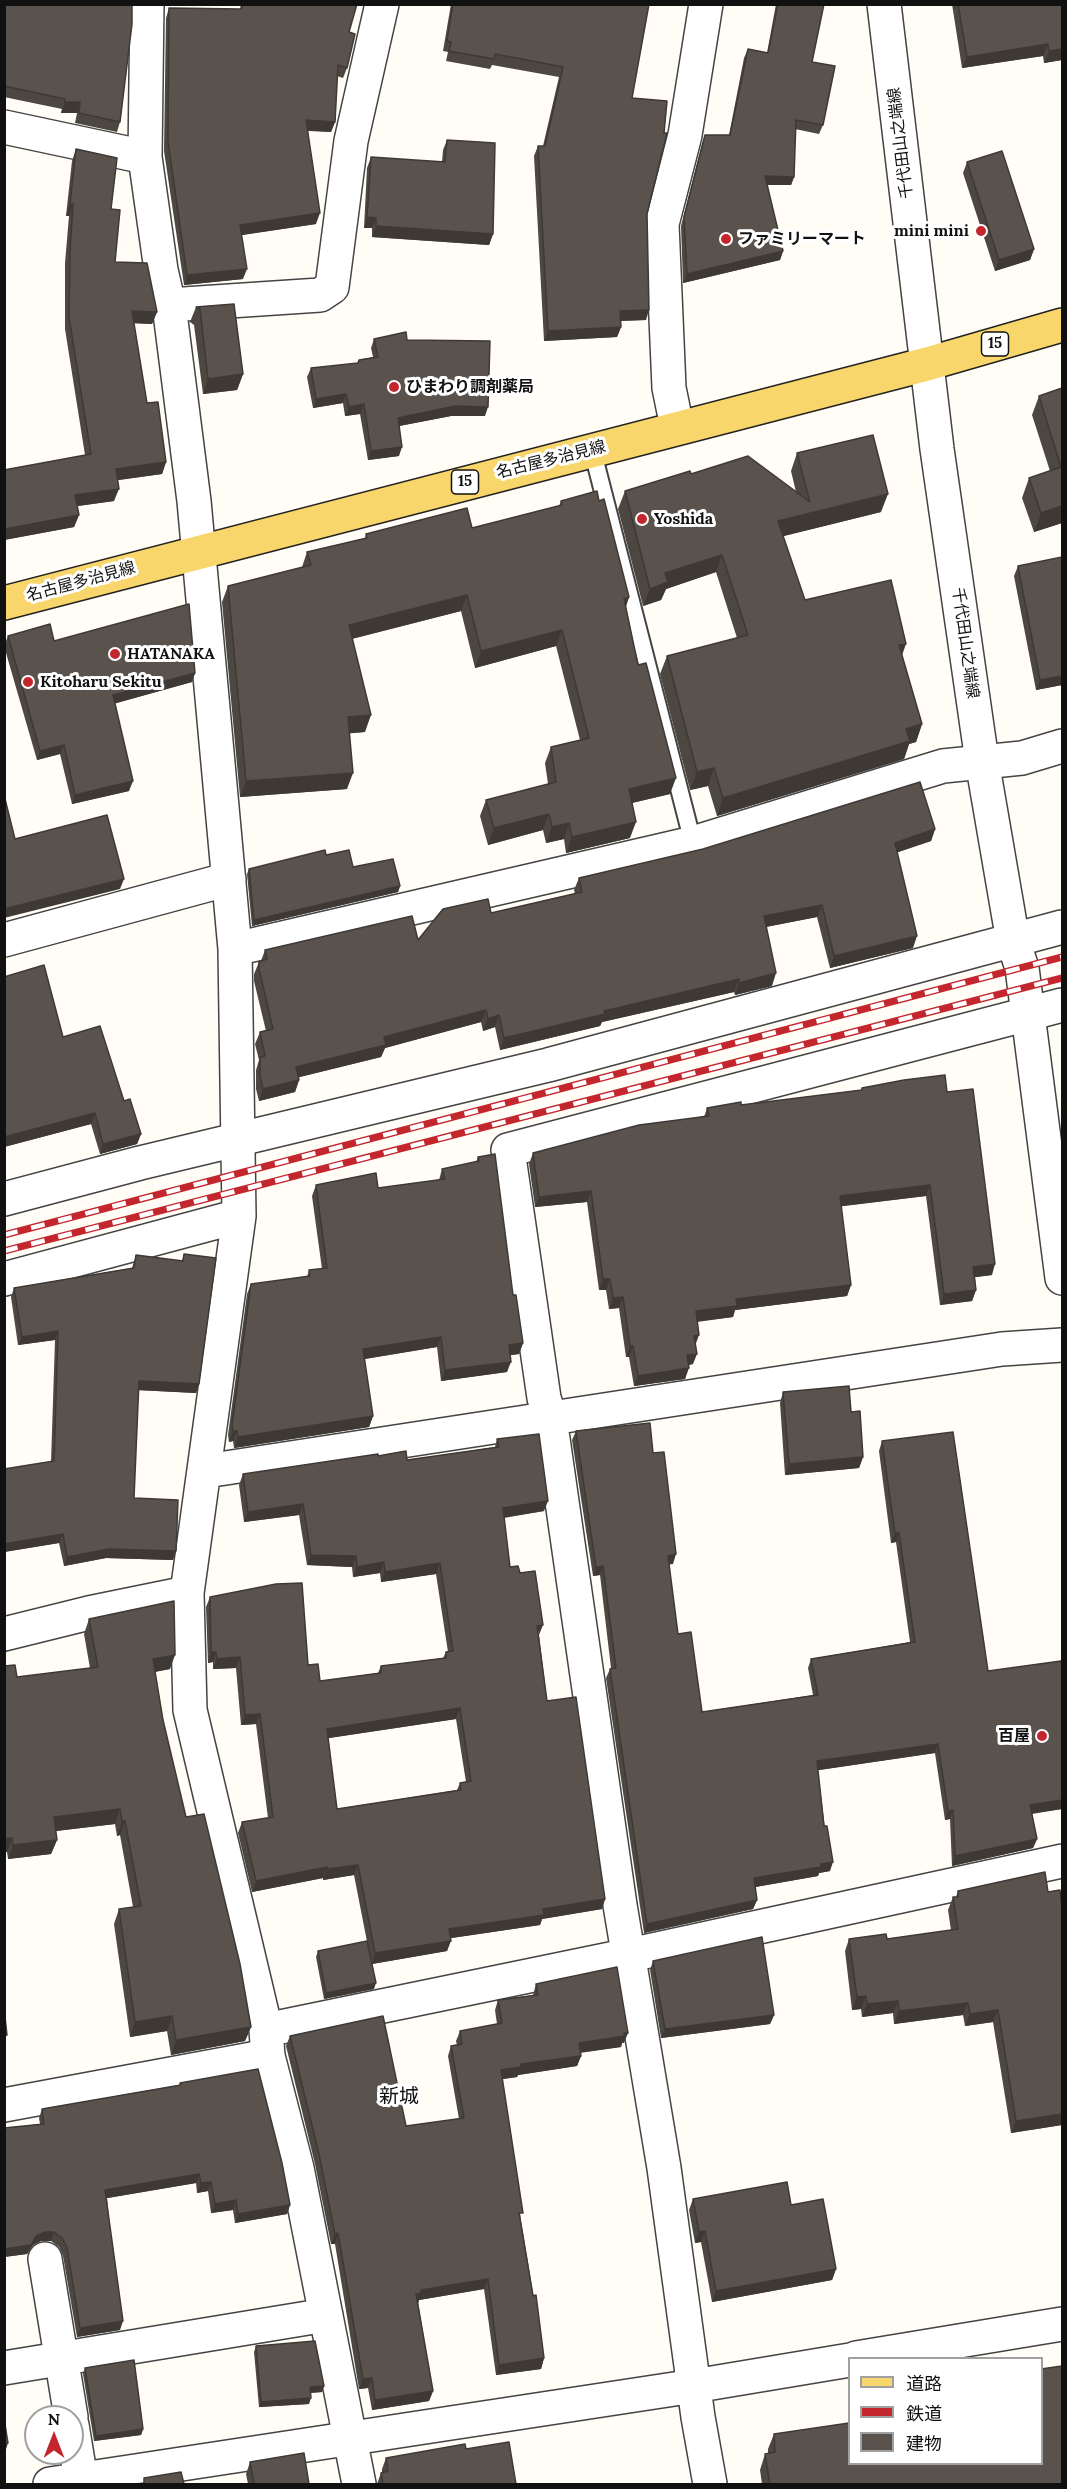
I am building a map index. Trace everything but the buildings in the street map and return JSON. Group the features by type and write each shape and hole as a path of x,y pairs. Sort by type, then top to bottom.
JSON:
{"main road":[{"name":"名古屋多治見線","path":"4,603 927,364 1062,325"}],"street":[{"path":"147,4 145,157 161,270 169,305 199,551 235,949 239,1216 206,1471 187,1593 190,1710 297,2168 359,2484"},
{"path":"169,305 320,295 332,287 351,141 382,4"},
{"path":"677,427 669,388 662,224 685,135 706,4"},
{"name":"千代田山之端線","path":"885,4 927,364 982,760 1012,941 1022,968 1060,1239 1062,1278"},
{"path":"4,128 145,157"},
{"path":"235,949 693,843 943,766 982,760 1022,758 1062,746"},
{"path":"4,940 229,879"},
{"path":"4,1199 237,1139 548,1065 1062,927"},
{"path":"710,2484 664,2168 620,1905 550,1418 544,1398 508,1150 1062,1005"},
{"path":"4,1279 239,1216"},
{"path":"206,1471 1002,1349 1062,1345"},
{"path":"4,1634 89,1613 187,1593"},
{"path":"4,2105 630,1955 1062,1861"},
{"path":"45,2259 69,2405"},
{"path":"4,2368 326,2315"},
{"path":"862,2357 1062,2324"},
{"path":"67,2465 65,2482 694,2386 848,2360"}],"lane":[{"path":"592,449 693,843"}],"railway":[{"path":"4,1235 1062,957"},
{"path":"4,1251 1062,978"}],"place":[{"name":"mini mini","path":"981,231"},
{"name":"ファミリーマート","path":"726,239"},
{"name":"ひまわり調剤薬局","path":"394,387"},
{"name":"Yoshida","path":"642,519"},
{"name":"HATANAKA","path":"115,654"},
{"name":"Kitoharu Sekitu","path":"28,682"},
{"name":"百屋","path":"1042,1736"}],"district":[{"name":"新城","path":"399,2097"}]}
